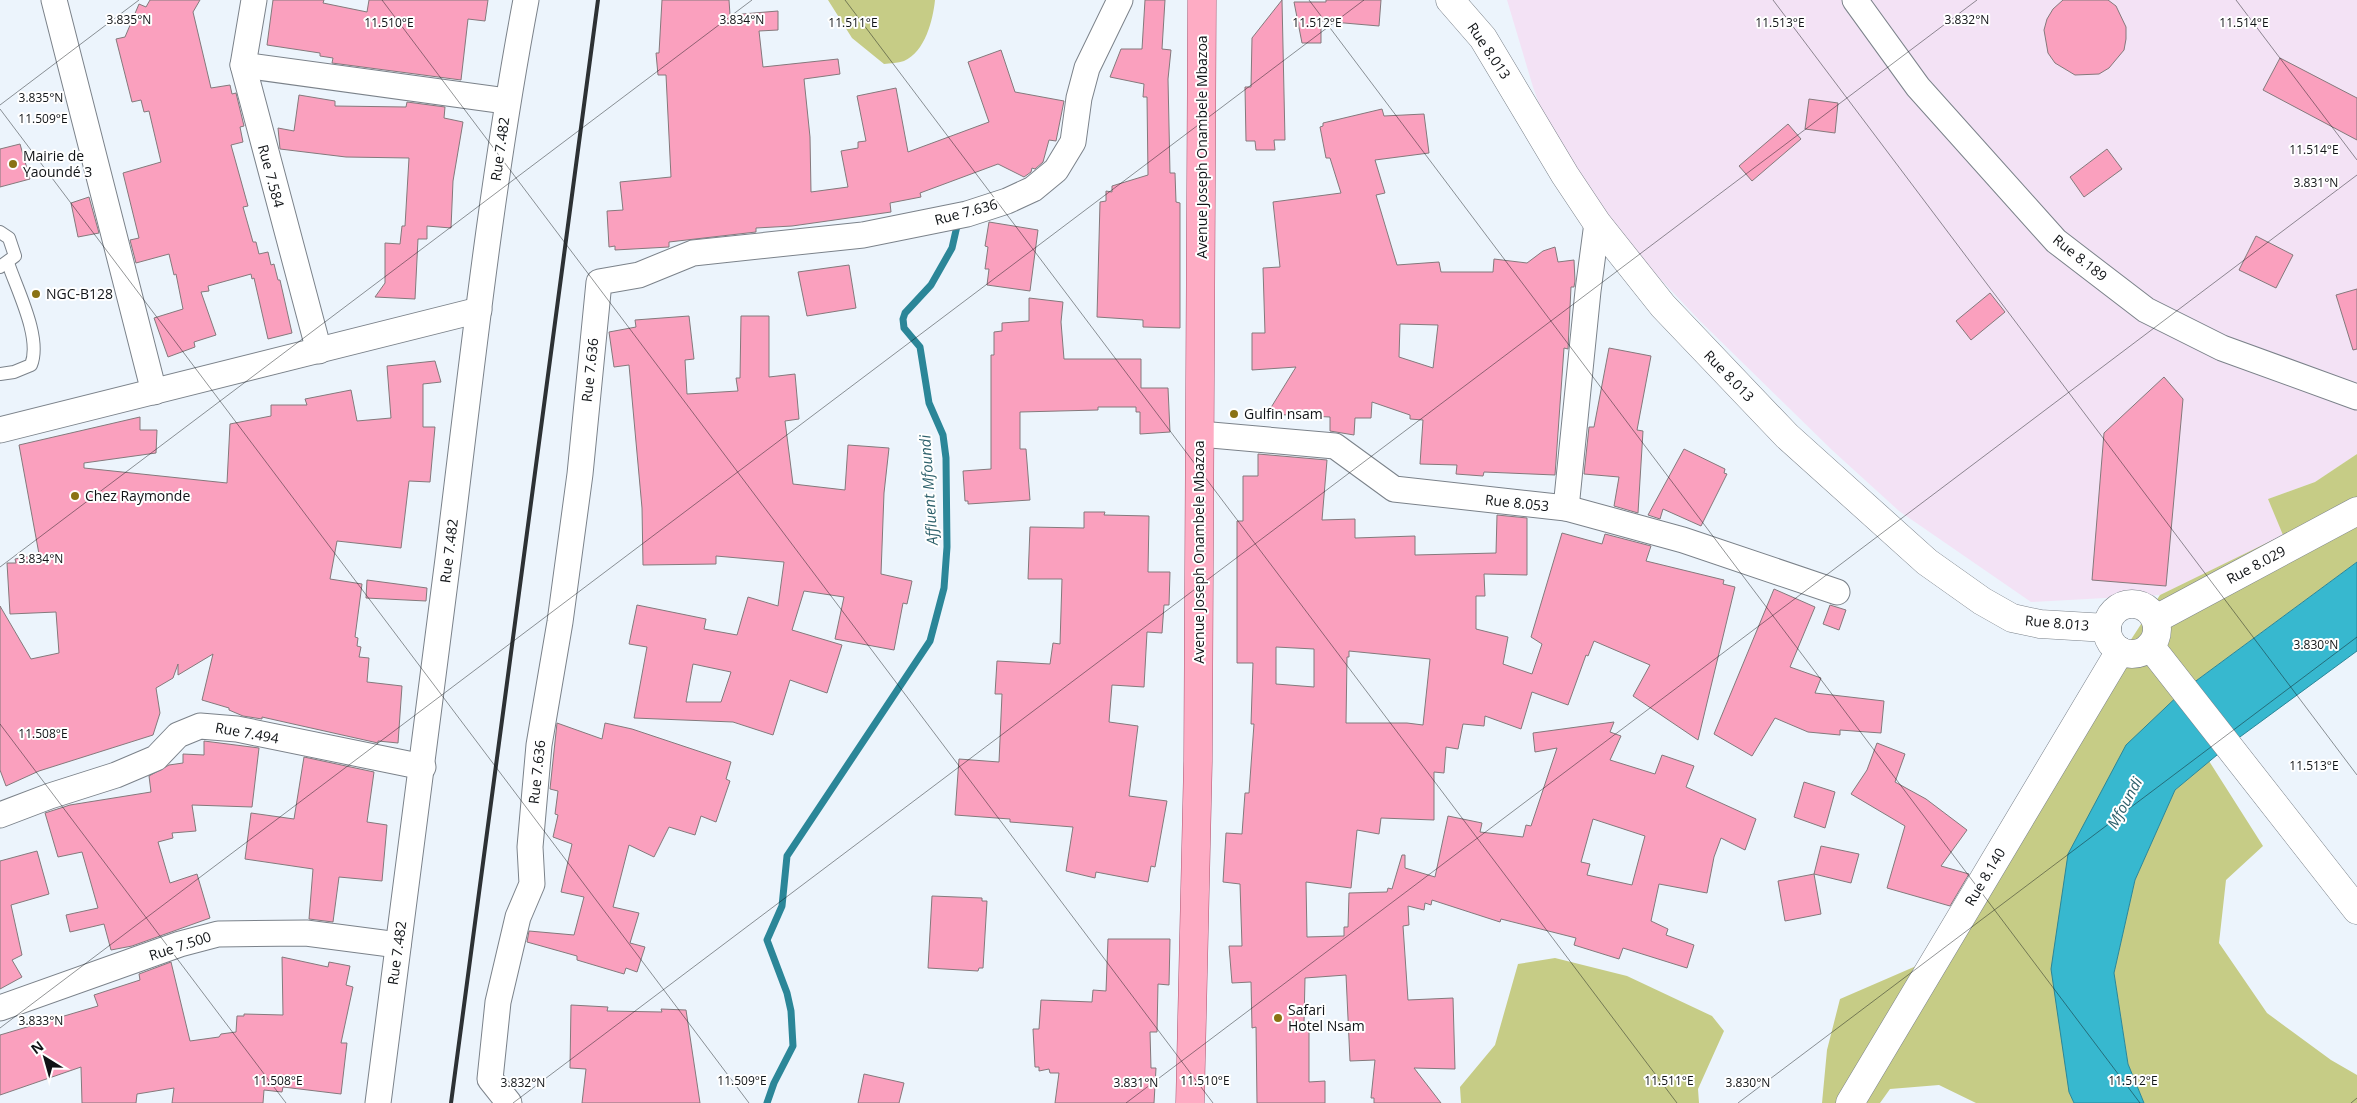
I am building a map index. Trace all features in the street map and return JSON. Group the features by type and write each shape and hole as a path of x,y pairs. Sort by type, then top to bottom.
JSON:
{"main road":[{"name":"Avenue Joseph Onambele Mbazoa","path":"1190,1103 1198,761 1202,0"},
{"name":"Rue 8.013","path":"1450,0 1483,38 1565,175 1597,223 1663,306 1787,436 1927,562 1982,601 2012,618 2040,624 2106,628"},
{"name":"Rue 8.029","path":"2156,619 2357,511"},
{"path":"2127,604 2138,604 2148,609 2156,619 2158,629 2155,640 2150,646 2137,654 2120,651 2108,639 2106,628 2109,617 2116,608 2127,604"},
{"path":"2150,646 2357,910"},
{"name":"Rue 8.140","path":"1850,1103 2120,651"}],"street":[{"path":"54,0 154,392"},
{"name":"Rue 7.584","path":"254,0 243,65 319,350"},
{"name":"Rue 7.482","path":"378,1103 423,767 478,310 506,101 526,0"},
{"name":"Rue 7.636","path":"509,1103 490,1079 498,1002 518,917 532,884 530,847 539,745 560,622 580,474 599,282 639,275 692,253 863,235 967,214 1007,201 1033,189 1056,170 1073,142 1079,98 1086,68 1120,0"},
{"name":"Rue 8.189","path":"1855,0 1918,87 2056,241 2146,310 2222,348 2357,397"},
{"path":"243,65 506,101"},
{"path":"1566,508 1588,291 1597,223"},
{"path":"0,430 478,310"},
{"name":"Rue 8.053","path":"1200,434 1335,446 1394,489 1566,508 1692,543 1837,592"},
{"name":"Rue 7.494","path":"0,814 138,766 156,758 178,735 200,726 237,729 423,767"},
{"name":"Rue 7.500","path":"0,1008 180,944 218,934 306,934 398,945"}],"lane":[{"path":"0,232 9,238 15,256 4,265 33,336 35,355 31,365 14,372 0,374"}],"shaded area":[{"path":"1507,0 2357,0 2357,454 2315,482 2268,499 2284,535 2160,595 2031,602 1899,511 1832,450 1700,321 1616,232 1559,160 1533,87"}],"green space":[{"path":"828,0 935,0 930,26 923,43 911,57 904,61 884,64 852,38"},
{"path":"2357,454 2357,562 2185,689 2069,1092 2074,1103 1976,1103 1939,1085 1890,1089 1880,1103 1822,1103 1827,1050 1840,999 1937,957 2080,718 2160,595 2283,535 2268,499 2315,482"},
{"path":"2209,761 2263,846 2226,880 2219,943 2267,1013 2331,1060 2357,1075 2357,1103 2144,1103 2128,1064 2114,973 2135,880 2175,790"},
{"path":"1555,958 1627,976 1712,1016 1724,1031 1698,1089 1699,1103 1461,1103 1460,1087 1495,1045 1518,964"}],"water":[{"name":"Mfoundi","path":"2357,562 2357,651 2229,745 2175,790 2135,880 2114,973 2128,1064 2144,1103 2074,1103 2069,1092 2051,969 2068,854 2126,745 2185,689"}],"building":[{"path":"150,0 200,0 193,12 211,88 230,85 232,94 236,93 244,126 240,127 243,142 231,145 248,206 243,207 253,242 256,242 259,254 268,252 271,265 274,264 278,280 280,280 292,333 268,339 254,278 252,279 251,274 208,286 209,291 201,292 216,335 194,342 195,347 168,357 154,318 183,309 176,274 174,275 169,254 136,263 130,240 139,238 123,173 161,162 149,111 144,112 141,100 132,102 116,39 125,37 139,4 146,7"},
{"path":"273,0 324,0 323,3 367,12 369,0 488,0 485,21 468,19 461,80 332,63 333,58 320,56 320,53 267,45"},
{"path":"662,0 729,0 730,15 778,11 778,30 759,31 763,67 838,59 840,74 804,79 810,137 811,192 848,187 841,151 858,148 858,142 866,141 857,96 896,88 908,152 989,122 968,62 1001,50 1015,92 1064,101 1056,141 1049,140 1043,162 1035,169 1032,168 1031,172 1024,177 998,164 920,193 921,197 890,203 891,212 792,226 756,228 756,232 669,242 669,247 615,250 615,246 609,247 607,211 623,210 620,182 671,177 666,75 658,75 656,53 659,53"},
{"path":"1145,0 1165,0 1162,49 1171,50 1168,79 1170,173 1175,173 1176,202 1180,203 1180,328 1143,327 1143,320 1097,317 1100,202 1106,201 1106,191 1112,192 1112,186 1148,175 1147,97 1143,97 1144,84 1110,77 1121,49 1142,49"},
{"path":"1282,0 1285,140 1274,140 1275,150 1256,150 1255,141 1246,141 1245,87 1251,87 1252,38"},
{"path":"1326,0 1381,0 1379,26 1321,21 1321,43 1302,43 1294,2 1326,2"},
{"path":"2063,0 2108,0 2116,6 2126,27 2124,50 2109,68 2099,74 2075,75 2055,63 2048,53 2044,30 2047,19 2053,9"},
{"path":"2280,58 2357,98 2357,140 2263,90"},
{"path":"299,95 335,101 335,106 406,107 407,102 445,107 444,118 463,122 453,181 451,228 427,226 427,239 418,239 415,299 375,297 385,283 385,243 400,244 402,226 405,226 409,158 346,157 280,149 278,128 294,131"},
{"path":"1809,99 1838,103 1835,133 1805,129"},
{"path":"1382,109 1384,116 1424,114 1429,153 1375,160 1385,193 1376,195 1397,265 1439,262 1441,272 1493,272 1494,259 1527,263 1543,251 1555,247 1558,262 1574,260 1575,281 1574,287 1571,287 1568,349 1564,348 1555,475 1484,472 1483,476 1456,474 1457,465 1420,464 1423,420 1410,419 1410,415 1372,402 1371,418 1355,418 1354,435 1330,431 1330,417 1267,414 1296,367 1252,370 1252,333 1265,333 1263,268 1280,267 1273,202 1341,193 1330,158 1326,158 1320,127 1323,126 1323,123","holes":["1400,324 1438,325 1433,368 1399,357"]},
{"path":"1788,124 1801,139 1752,181 1739,166"},
{"name":"Mairie de Yaoundé 3","path":"20,144 30,179 0,187 0,149"},
{"path":"2107,149 2122,169 2084,197 2070,177"},
{"path":"89,197 99,233 78,237 71,203"},
{"path":"989,222 1038,230 1030,291 987,285 989,269 985,269 988,247 985,246"},
{"path":"2256,236 2293,255 2276,288 2239,270"},
{"path":"849,265 856,308 807,316 798,272"},
{"path":"2357,289 2357,349 2353,350 2336,295"},
{"path":"1990,293 2005,312 1971,340 1956,321"},
{"path":"1029,298 1063,302 1061,322 1064,359 1141,359 1141,388 1168,388 1170,432 1140,434 1140,412 1136,412 1136,407 1098,407 1098,410 1020,412 1020,449 1026,449 1030,500 968,504 968,501 965,501 963,471 991,469 991,355 994,355 994,332 1002,331 1002,323 1029,321"},
{"path":"689,316 694,359 685,360 687,394 738,391 736,378 740,378 741,316 769,316 769,377 795,374 799,419 785,421 793,484 845,490 848,445 889,448 884,493 881,574 912,581 907,604 903,603 894,650 835,639 844,597 804,591 792,630 842,645 827,693 790,680 773,735 733,722 634,718 647,647 629,644 637,605 706,619 704,629 737,635 748,597 778,606 784,562 716,556 716,564 643,565 642,508 629,365 614,367 609,332 636,327 635,320","holes":["693,664 731,672 721,702 686,702"]},
{"path":"1609,348 1651,356 1637,430 1643,431 1638,513 1614,506 1619,477 1584,474 1589,427 1594,427"},
{"path":"435,361 441,382 423,384 423,427 435,427 430,482 409,481 401,548 337,541 330,579 362,584 355,637 358,638 357,646 361,647 359,657 369,658 367,682 402,686 398,743 378,741 378,743 262,717 262,719 243,716 229,710 229,708 202,700 213,654 178,675 178,664 173,678 156,688 160,713 153,735 39,771 6,786 0,770 0,606 31,659 59,653 56,612 10,614 7,563 16,563 15,559 39,554 19,445 140,417 140,430 157,430 156,453 84,463 84,468 227,483 230,424 271,416 271,405 307,405 305,399 351,390 357,421 391,418 387,366"},
{"path":"2164,377 2183,399 2166,586 2092,580 2104,433"},
{"path":"1684,449 1725,469 1724,473 1727,474 1701,526 1663,509 1660,519 1648,515"},
{"path":"1258,454 1327,460 1322,520 1355,519 1355,538 1415,536 1415,555 1496,553 1497,515 1527,518 1527,575 1484,574 1485,596 1476,596 1476,629 1508,637 1503,664 1532,674 1542,644 1531,637 1562,533 1602,544 1605,534 1651,546 1646,561 1724,580 1723,584 1735,587 1698,740 1633,696 1650,665 1594,641 1588,656 1586,655 1568,705 1532,692 1521,729 1485,716 1484,726 1463,724 1458,749 1446,747 1444,773 1434,772 1434,820 1381,818 1379,834 1357,830 1351,888 1306,882 1307,937 1344,936 1344,927 1348,927 1349,893 1387,892 1388,888 1392,889 1402,855 1405,855 1405,868 1435,877 1448,816 1482,823 1480,832 1523,837 1526,825 1531,826 1557,748 1535,752 1533,733 1614,722 1610,732 1621,736 1610,760 1655,774 1662,755 1694,766 1686,787 1756,819 1745,850 1721,838 1714,857 1707,893 1659,884 1651,921 1668,929 1666,935 1694,945 1687,968 1623,948 1619,959 1574,945 1576,938 1501,919 1500,922 1432,900 1431,905 1425,903 1424,910 1408,906 1409,925 1403,926 1408,1000 1453,998 1455,1069 1414,1068 1441,1103 1374,1103 1374,1098 1371,1098 1375,1060 1350,1061 1346,975 1305,978 1304,1024 1309,1024 1309,1082 1325,1081 1325,1103 1257,1103 1256,1027 1252,1028 1251,982 1232,983 1229,946 1242,946 1240,884 1223,882 1226,833 1242,834 1245,793 1249,793 1254,724 1251,724 1253,663 1237,663 1237,521 1243,521 1243,476 1258,476","holes":["1276,647 1314,649 1314,687 1276,684","1349,651 1430,659 1423,725 1407,723 1346,723 1347,657 1349,657","1593,819 1645,836 1632,885 1587,875 1590,864 1581,862"]},
{"path":"1084,512 1105,512 1104,515 1149,516 1148,572 1170,572 1169,605 1164,605 1162,633 1147,632 1144,687 1112,685 1109,722 1138,726 1129,796 1167,801 1155,867 1151,866 1148,882 1096,872 1095,878 1066,871 1073,827 1010,822 1010,819 955,815 959,759 999,762 1002,694 995,694 997,661 1050,664 1053,643 1060,644 1062,579 1028,579 1030,527 1084,528"},
{"path":"367,580 427,588 426,601 366,598"},
{"path":"1774,589 1815,607 1790,667 1821,678 1815,693 1884,701 1881,733 1840,730 1840,735 1808,732 1775,718 1752,756 1714,734"},
{"path":"1830,605 1846,610 1839,630 1823,624"},
{"path":"557,723 602,739 605,723 632,729 731,762 726,779 730,781 716,822 701,816 695,835 669,827 654,857 629,845 613,907 639,913 630,943 645,947 637,972 626,968 624,974 577,960 577,956 527,942 529,931 574,935 584,897 561,892 572,844 553,837 558,815 555,814 558,791 550,789"},
{"path":"204,741 259,748 252,807 192,805 196,831 172,833 173,838 158,842 170,883 197,874 210,918 132,946 111,950 104,924 70,932 66,915 98,908 82,852 58,857 45,813 70,805 151,792 149,776 169,765 183,763 183,754 204,755"},
{"path":"1877,743 1905,754 1895,782 1926,799 1967,830 1941,866 1969,874 1950,906 1887,888 1905,826 1851,794 1867,770"},
{"path":"304,757 374,772 367,822 387,825 382,881 339,877 333,922 309,919 313,869 245,859 251,813 294,819"},
{"path":"1804,782 1835,792 1825,828 1794,817"},
{"path":"1821,846 1859,854 1851,883 1814,874"},
{"path":"37,851 49,894 11,905 22,955 12,960 22,977 0,989 0,861"},
{"path":"1814,874 1821,914 1785,921 1778,881"},
{"path":"932,896 982,898 982,901 987,901 983,968 979,968 978,971 928,968"},
{"path":"1108,939 1170,939 1169,985 1158,984 1157,1032 1150,1032 1151,1068 1156,1068 1154,1103 1055,1103 1059,1073 1050,1073 1049,1069 1039,1071 1039,1067 1035,1067 1033,1029 1039,1029 1041,1000 1092,1002 1093,990 1106,991"},
{"path":"282,957 328,967 329,962 350,966 346,985 353,987 341,1043 347,1043 341,1094 283,1087 282,1092 264,1090 263,1103 172,1103 174,1088 137,1094 136,1103 82,1103 81,1067 0,1095 0,1035 98,1006 94,995 140,980 139,974 171,962 190,1041 219,1037 221,1034 236,1032 237,1016 244,1016 244,1014 283,1015"},
{"path":"571,1005 608,1007 607,1011 662,1012 661,1009 686,1010 700,1103 582,1103 586,1069 570,1068"},
{"path":"864,1074 904,1083 899,1103 858,1103"}],"waterway":[{"name":"Affluent Mfoundi","path":"767,1103 774,1083 793,1046 791,1011 787,993 767,940 782,906 787,856 930,641 944,588 947,547 946,458 943,435 929,403 920,347 904,328 903,319 905,313 931,285 952,248 957,226"}],"railway":[{"path":"451,1103 598,0"}],"place":[{"name":"Mairie de Yaoundé 3","path":"13,164"},
{"name":"NGC-B128","path":"36,294"},
{"name":"Gulfin nsam","path":"1234,414"},
{"name":"Chez Raymonde","path":"75,496"},
{"name":"Safari Hotel Nsam","path":"1278,1018"}]}
